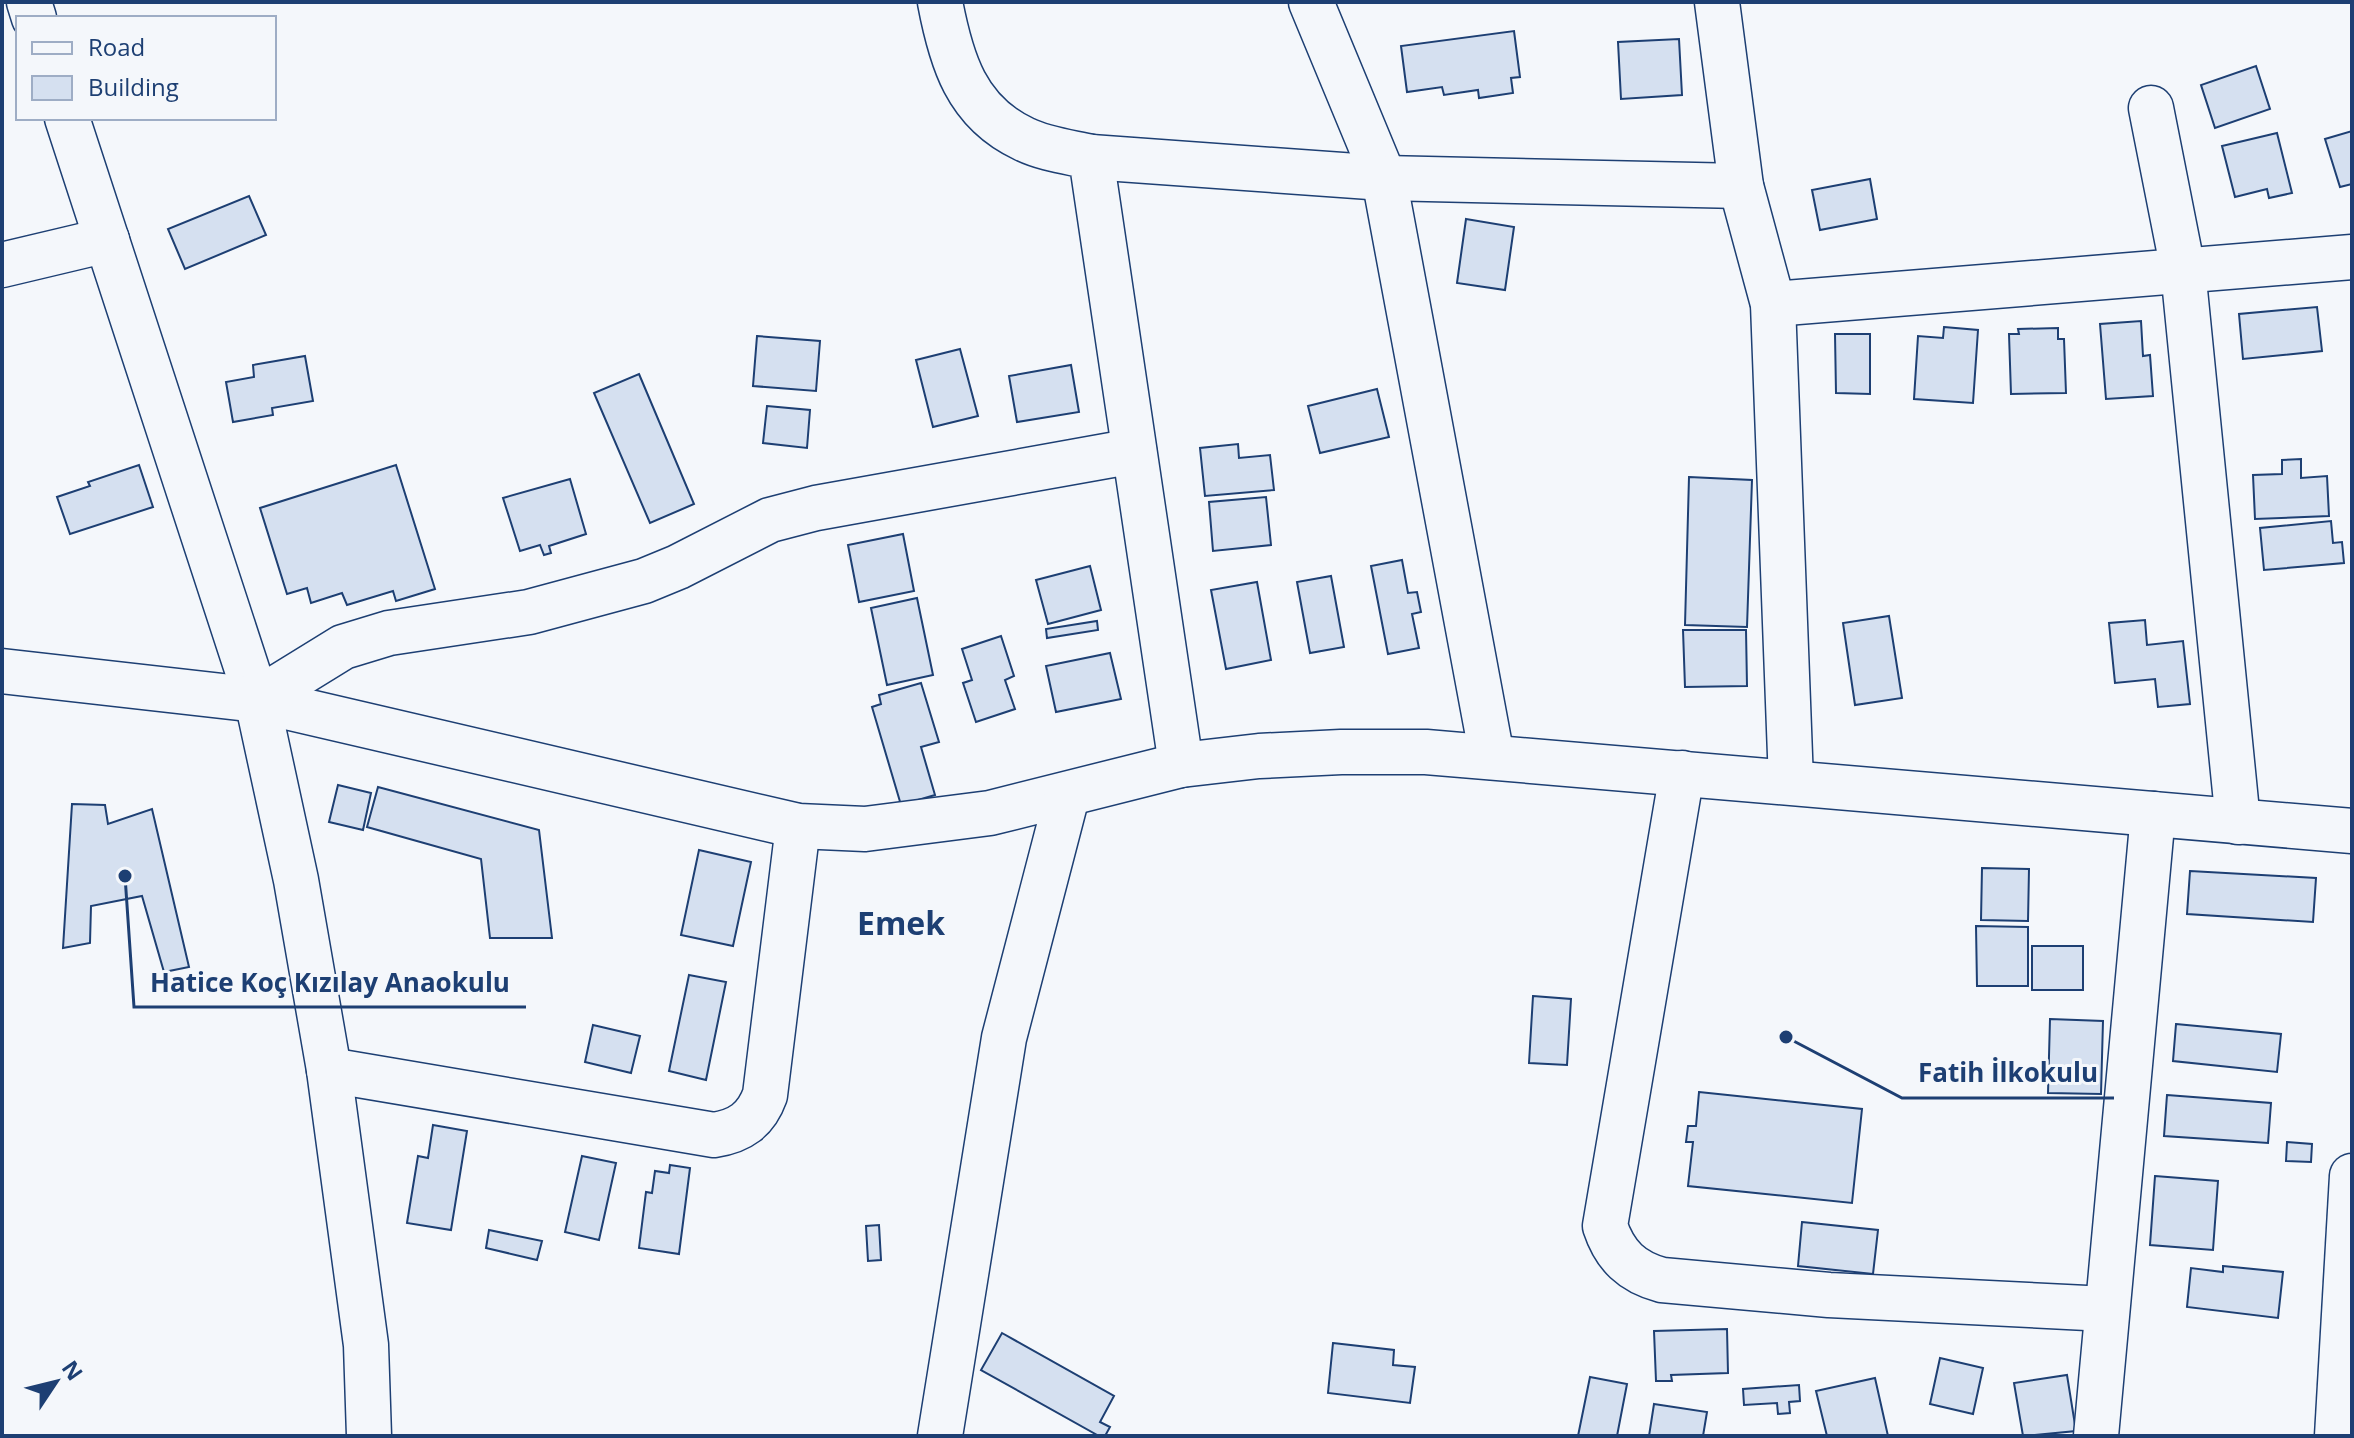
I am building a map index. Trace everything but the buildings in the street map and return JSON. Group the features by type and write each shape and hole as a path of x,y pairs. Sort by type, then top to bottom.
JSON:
{"street":[{"path":"940,2 955,66 971,95 995,121 1025,140 1091,157 1384,178 1741,186"},
{"path":"1311,2 1384,178 1492,757"},
{"path":"1717,2 1741,186 1773,304 1791,782"},
{"path":"2151,108 2183,270 2238,822"},
{"path":"68,120 257,700 296,880 329,1070 366,1345 369,1436"},
{"path":"1091,157 1181,765"},
{"path":"2,265 107,240"},
{"path":"1773,304 2352,257"},
{"path":"257,700 343,647 389,633 529,612 644,581 770,520 816,508 1134,451"},
{"path":"3,682 257,700 798,826 865,829 990,813 1181,765 1259,756 1426,752 2352,831"},
{"path":"1682,773 1605,1226 1618,1255 1644,1276 1662,1280 1829,1295 2107,1309"},
{"path":"940,1436 1004,1038 1067,796"},
{"path":"2096,1436 2153,814"},
{"path":"329,1070 714,1135 731,1133 754,1117 765,1095 798,826"},
{"path":"2337,1436 2352,1176"}],"place":[{"name":"Hatice Koç Kızılay Anaokulu","path":"125,876"},
{"name":"Fatih İlkokulu","path":"1786,1037"}],"district":[{"name":"Emek","path":"901,924"}]}
